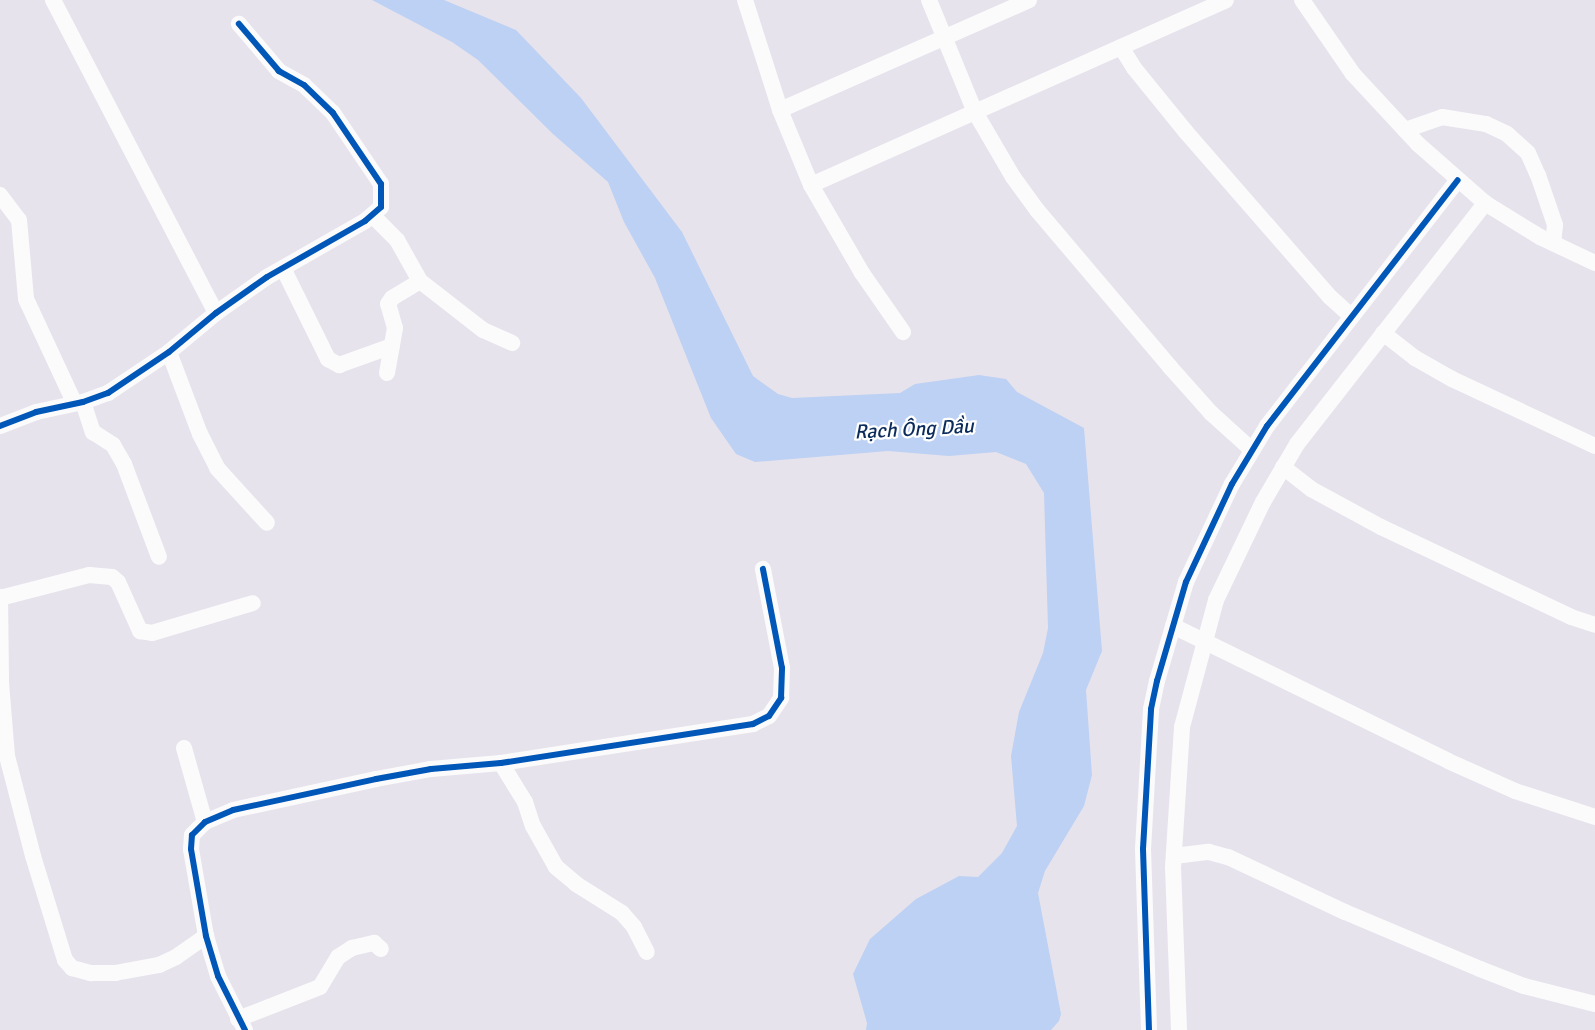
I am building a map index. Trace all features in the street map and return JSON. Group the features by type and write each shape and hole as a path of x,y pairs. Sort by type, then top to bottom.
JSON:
{"street":[{"path":"53,0 216,313"},
{"path":"745,0 780,110 811,185 846,247 903,332"},
{"path":"929,0 975,112 1013,177 1037,210 1170,367 1211,413 1252,450"},
{"path":"780,110 1029,0"},
{"path":"811,185 1226,0"},
{"path":"1302,0 1353,74 1405,130 1458,180 1485,203 1553,243 1595,263"},
{"path":"0,426 36,412 108,393 169,352 216,313 283,268 373,216 381,207 381,184 333,113 304,85 274,66 239,24"},
{"path":"1121,47 1134,68 1186,132 1330,297 1352,316"},
{"path":"1405,130 1442,117 1462,118 1507,134 1528,153 1539,175 1555,225 1553,243"},
{"path":"1149,1030 1143,838 1153,694 1190,574 1232,484 1252,450 1458,180"},
{"path":"0,195 19,220 27,299 93,432 114,444 124,464 159,557"},
{"path":"1179,1030 1174,856 1182,727 1216,600 1263,502 1283,467 1383,333 1485,203"},
{"path":"373,216 397,240 420,281 483,330 512,343"},
{"path":"283,268 328,359 339,365 392,346"},
{"path":"387,373 395,328 388,304 392,298 420,281"},
{"path":"1383,333 1415,358 1452,379 1595,446"},
{"path":"169,352 196,424 217,468 267,522"},
{"path":"1283,467 1321,494 1381,527 1571,617 1595,625"},
{"path":"381,949 374,943 352,948 338,957 320,987 241,1024 218,976 206,936 191,849 192,835 205,822 233,810 376,779 431,769 501,763 753,724 769,716 781,698 782,668 763,568"},
{"path":"206,936 176,957 159,965 116,973 91,973 72,968 65,960 3,750 0,597 89,574 112,577 118,582 140,631 152,633 253,603"},
{"path":"1173,626 1393,736 1515,791 1595,817"},
{"path":"184,748 205,822"},
{"path":"501,763 525,802 533,826 556,867 576,884 622,913 634,927 647,952"},
{"path":"1174,856 1209,852 1228,857 1345,912 1480,969 1524,986 1595,1004"}],"water":[{"name":"Rạch Ông Dầu","path":"372,0 444,0 516,30 581,98 682,232 753,376 778,394 792,398 900,393 915,384 979,375 1006,379 1017,392 1084,428 1102,651 1086,690 1092,775 1084,806 1045,871 1038,893 1061,1014 1059,1021 1051,1030 866,1030 867,1023 853,974 870,939 916,899 959,876 978,877 1002,853 1017,826 1011,756 1019,712 1043,653 1048,628 1044,493 1026,464 996,452 949,456 888,451 755,462 736,454 711,418 655,278 624,222 608,182 553,134 478,60 452,42"}],"cycle path":[{"path":"0,426 36,412 83,402 108,393 169,352 216,313 267,277 365,221 381,207 381,184 333,113 304,85 279,71 239,24"},
{"path":"1149,1030 1143,849 1151,709 1186,582 1232,484 1267,426 1458,180"},
{"path":"245,1030 218,976 206,936 191,849 192,835 205,822 233,810 431,769 501,763 753,724 769,716 781,698 782,668 763,569"}]}
